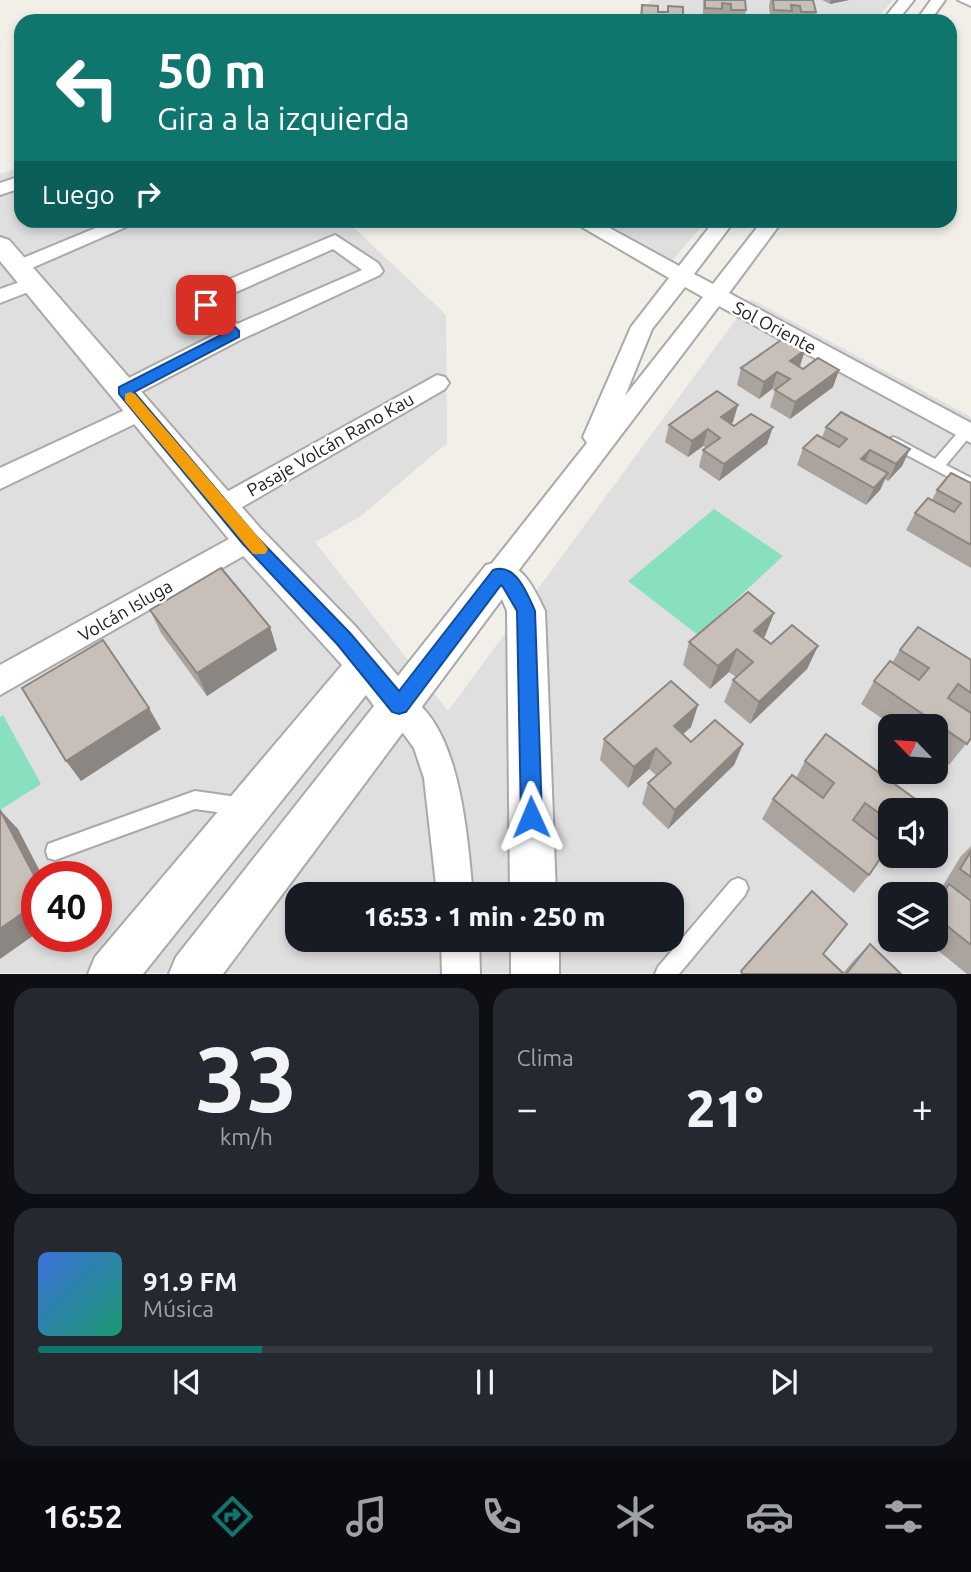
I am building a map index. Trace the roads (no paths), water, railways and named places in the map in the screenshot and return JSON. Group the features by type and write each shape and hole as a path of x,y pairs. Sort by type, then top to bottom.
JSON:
{"street":[{"path":"895,14 906,0"},
{"path":"965,0 971,2"},
{"path":"0,296 17,265 110,228"},
{"name":"Sol Oriente","path":"593,228 968,433"},
{"path":"582,468 642,327 720,228"},
{"path":"193,974 768,228"},
{"path":"0,479 132,401 234,334 367,276 373,271 372,267 335,242 202,299 234,334"},
{"path":"17,265 249,539 366,666 428,740 441,778 454,882"},
{"name":"Pasaje Volcán Rano Kau","path":"223,506 437,383"},
{"name":"Volcán Isluga","path":"0,681 249,539"},
{"path":"499,575 517,590 526,611 533,882"},
{"path":"112,974 366,666"},
{"path":"460,952 461,974"},
{"path":"535,952 536,974"}],"lane":[{"path":"876,433 971,484"},
{"path":"937,466 968,433"},
{"path":"55,851 195,800 249,808"},
{"path":"665,974 738,888"}]}
